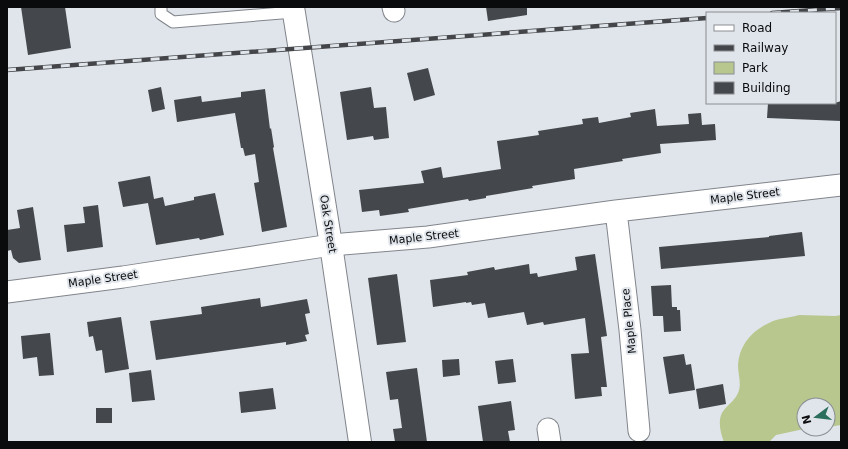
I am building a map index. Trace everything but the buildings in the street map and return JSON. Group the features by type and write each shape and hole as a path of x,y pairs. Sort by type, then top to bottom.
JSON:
{"street":[{"name":"Oak Street","path":"293,10 331,245 360,442"},
{"name":"Maple Street","path":"7,292 123,277 331,245 428,237 616,211 841,185"},
{"name":"Maple Place","path":"616,211 630,330 639,431"}],"lane":[{"path":"160,7 162,14 173,22 293,10"}],"green space":[{"path":"799,315 841,315 841,425 836,426 836,397 796,397 796,431 776,435 769,442 724,442 720,430 720,417 735,398 739,390 740,383 738,365 741,352 747,340 757,330 776,320"}],"railway":[{"path":"786,12 841,8"},
{"path":"7,70 706,18"}]}
